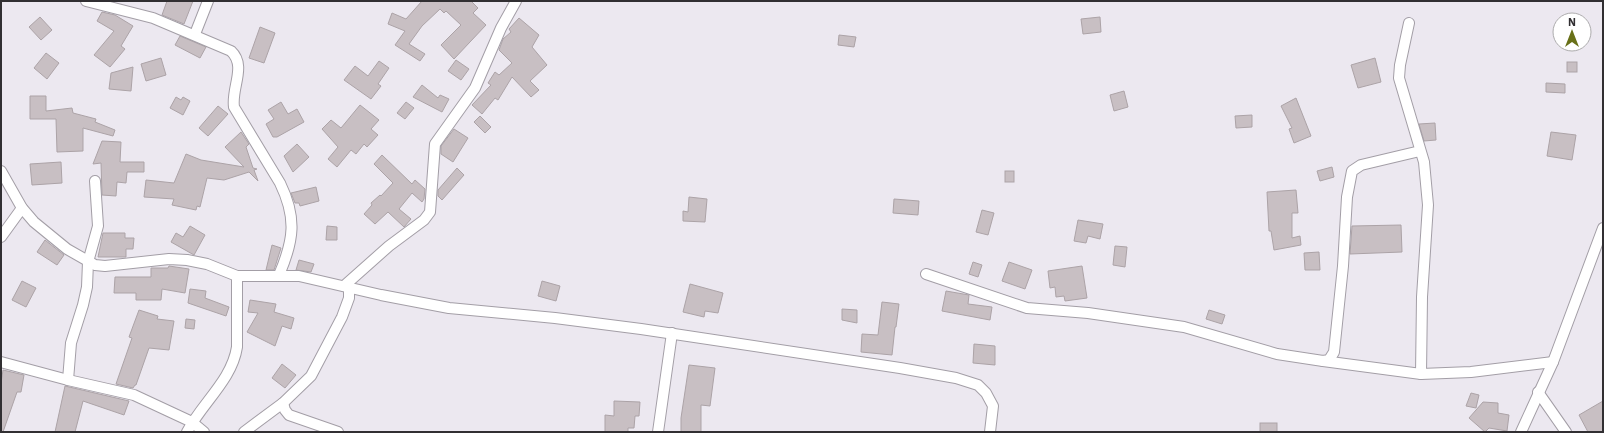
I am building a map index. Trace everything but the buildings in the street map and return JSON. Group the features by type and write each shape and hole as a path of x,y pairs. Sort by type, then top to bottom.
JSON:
{"street":[{"path":"86,1 153,18 195,34 231,51 237,56 238,77 233,101 234,107 285,194 292,223 290,250 279,275"},
{"path":"195,34 208,1"},
{"path":"347,287 389,246 424,220 430,212 435,144 475,88 501,28 516,1"},
{"path":"1409,23 1400,65 1399,78 1424,162 1428,205 1422,297 1421,374"},
{"path":"1323,361 1329,360 1334,352 1343,266 1347,197 1352,171 1361,164 1420,151"},
{"path":"1,171 22,208 34,222 67,248 88,262 105,266 169,259 187,260 207,264 237,276 299,276 449,308 555,318 672,333 804,352 956,378 978,385 986,393 993,406 990,432"},
{"path":"68,380 71,343 87,287 88,262 98,226 95,181"},
{"path":"1,237 22,208"},
{"path":"1521,432 1553,362 1603,228"},
{"path":"926,274 1027,308 1088,314 1184,328 1277,354 1323,361 1421,374 1471,372 1553,362"},
{"path":"187,432 192,422 221,382 236,356 237,276"},
{"path":"244,432 283,403 311,376 342,317 349,298 347,287"},
{"path":"658,432 672,333"},
{"path":"1,362 68,380 134,395 192,422 204,432"},
{"path":"1538,392 1566,432"},
{"path":"283,403 285,410 289,415 338,432"}]}
